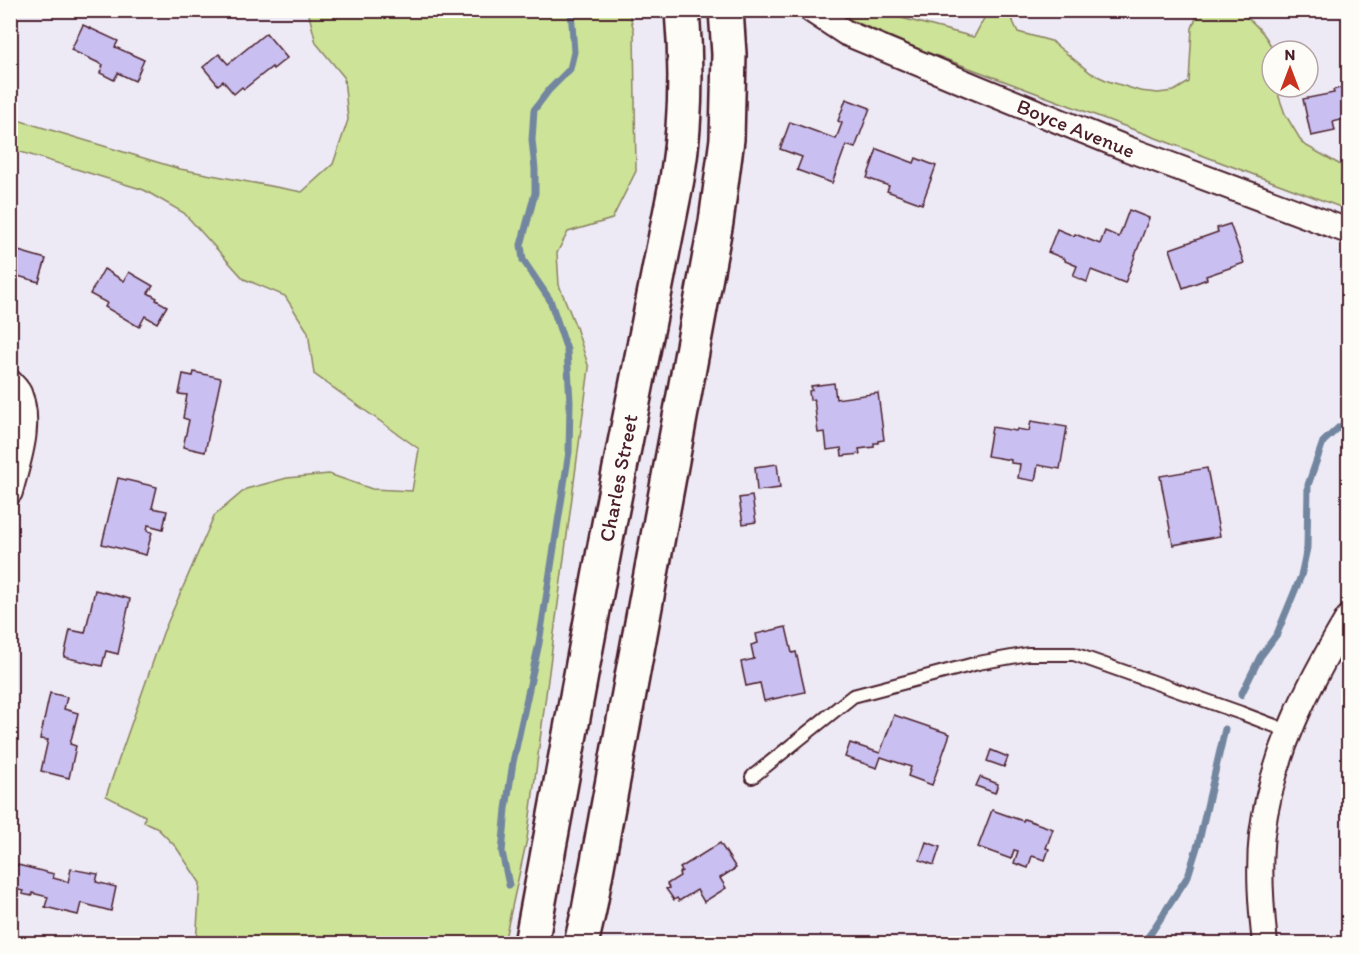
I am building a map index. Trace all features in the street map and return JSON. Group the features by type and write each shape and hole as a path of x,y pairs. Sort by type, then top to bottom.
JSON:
{"main road":[{"name":"Charles Street","path":"531,944 609,524 677,179 682,148 686,87 682,10"},
{"path":"581,944 716,222 728,128 729,54 726,10"}],"street":[{"name":"Boyce Avenue","path":"811,10 846,33 978,88 1128,149 1348,231"},
{"path":"10,382 19,392 24,427 10,492"},
{"path":"1265,944 1260,872 1262,834 1276,767 1288,731 1322,662 1348,618"}],"lane":[{"path":"753,777 853,696 978,663 1028,654 1074,654 1288,731"}],"green space":[{"path":"1228,10 1238,13 1262,32 1266,39 1260,39 1260,99 1280,99 1285,114 1303,144 1348,169 1348,210 924,51 842,16 836,11 875,11 974,37 988,11 1011,11 1011,17 1018,32 1051,41 1091,73 1140,91 1158,93 1174,91 1189,82 1192,28 1199,11"},
{"path":"308,11 629,11 634,31 636,171 612,219 568,232 557,253 559,285 589,368 527,839 504,943 196,943 200,883 176,847 156,827 144,822 145,816 106,796 163,633 214,516 246,489 287,478 329,474 372,489 412,491 419,449 314,374 308,332 285,296 244,279 184,213 144,190 11,149 11,118 180,169 302,192 333,164 348,120 344,77 316,43"}],"building":[{"path":"83,25 118,41 115,47 144,60 135,81 118,73 114,80 100,73 103,65 71,50"},
{"path":"266,33 287,58 244,89 242,87 234,94 223,81 218,85 203,67 219,54 228,64"},
{"path":"1343,87 1344,91 1348,90 1348,118 1333,122 1335,131 1311,136 1303,99 1320,99 1320,96 1334,93 1333,90"},
{"path":"846,99 870,108 855,148 846,145 832,183 797,170 802,157 780,149 790,122 836,139 842,123 838,121"},
{"path":"877,149 914,163 916,158 936,166 922,204 887,191 889,186 867,178"},
{"path":"1129,210 1149,218 1125,283 1091,270 1087,282 1073,276 1077,266 1048,252 1057,229 1100,244 1105,231 1119,237"},
{"path":"1230,224 1244,263 1206,276 1207,279 1183,288 1170,249 1218,232 1217,228"},
{"path":"15,250 46,259 39,282 10,275 10,254 14,255"},
{"path":"104,269 124,281 129,272 153,286 148,293 167,306 157,323 145,316 139,327 105,307 107,303 90,294"},
{"path":"194,372 221,378 205,452 183,447 189,420 183,418 187,395 179,394 183,374 193,376"},
{"path":"834,383 836,399 878,393 884,440 874,443 874,447 859,449 860,454 842,456 841,448 827,450 825,432 818,433 814,399 810,400 809,391 812,390 811,386"},
{"path":"1031,421 1067,427 1060,469 1038,465 1035,481 1018,478 1020,464 987,456 992,427 1029,431"},
{"path":"777,464 780,488 757,491 755,467"},
{"path":"1207,468 1220,536 1173,545 1160,476"},
{"path":"118,478 157,487 152,508 167,511 163,529 148,525 147,531 152,532 146,555 102,544"},
{"path":"752,496 756,522 743,524 739,498"},
{"path":"95,590 130,599 118,654 106,651 102,666 64,657 70,630 85,633"},
{"path":"786,627 792,653 796,652 805,692 764,701 760,683 746,686 741,662 754,659 751,645 758,643 756,634"},
{"path":"50,693 67,697 64,709 78,713 70,744 76,746 69,778 41,771 48,740 40,739"},
{"path":"894,715 950,734 932,785 908,776 911,767 881,757 877,768 845,757 850,743 880,753"},
{"path":"991,750 1008,757 1004,767 987,761"},
{"path":"980,777 998,784 995,793 976,786"},
{"path":"992,810 1053,829 1046,848 1049,849 1045,860 1032,856 1028,868 1014,863 1018,851 1014,850 1011,859 978,847"},
{"path":"926,842 940,847 934,865 920,860"},
{"path":"720,843 736,868 720,878 726,888 704,902 697,890 679,901 677,898 674,900 666,889 669,888 667,884 680,876 679,873 682,871 680,868"},
{"path":"14,864 54,874 53,878 68,882 71,869 98,874 96,882 116,887 111,911 81,903 78,915 45,907 48,897 32,893 32,896 22,894 23,891 10,888"}],"waterway":[{"path":"509,885 502,852 506,809 513,762 539,643 569,452 570,402 567,350 550,300 523,260 521,245 535,193 532,140 534,110 549,90 570,69 574,52 571,10"},
{"path":"1241,695 1260,657 1277,634 1301,576 1307,548 1308,485 1323,442 1348,422"},
{"path":"1142,944 1188,876 1199,841 1225,729"}]}
